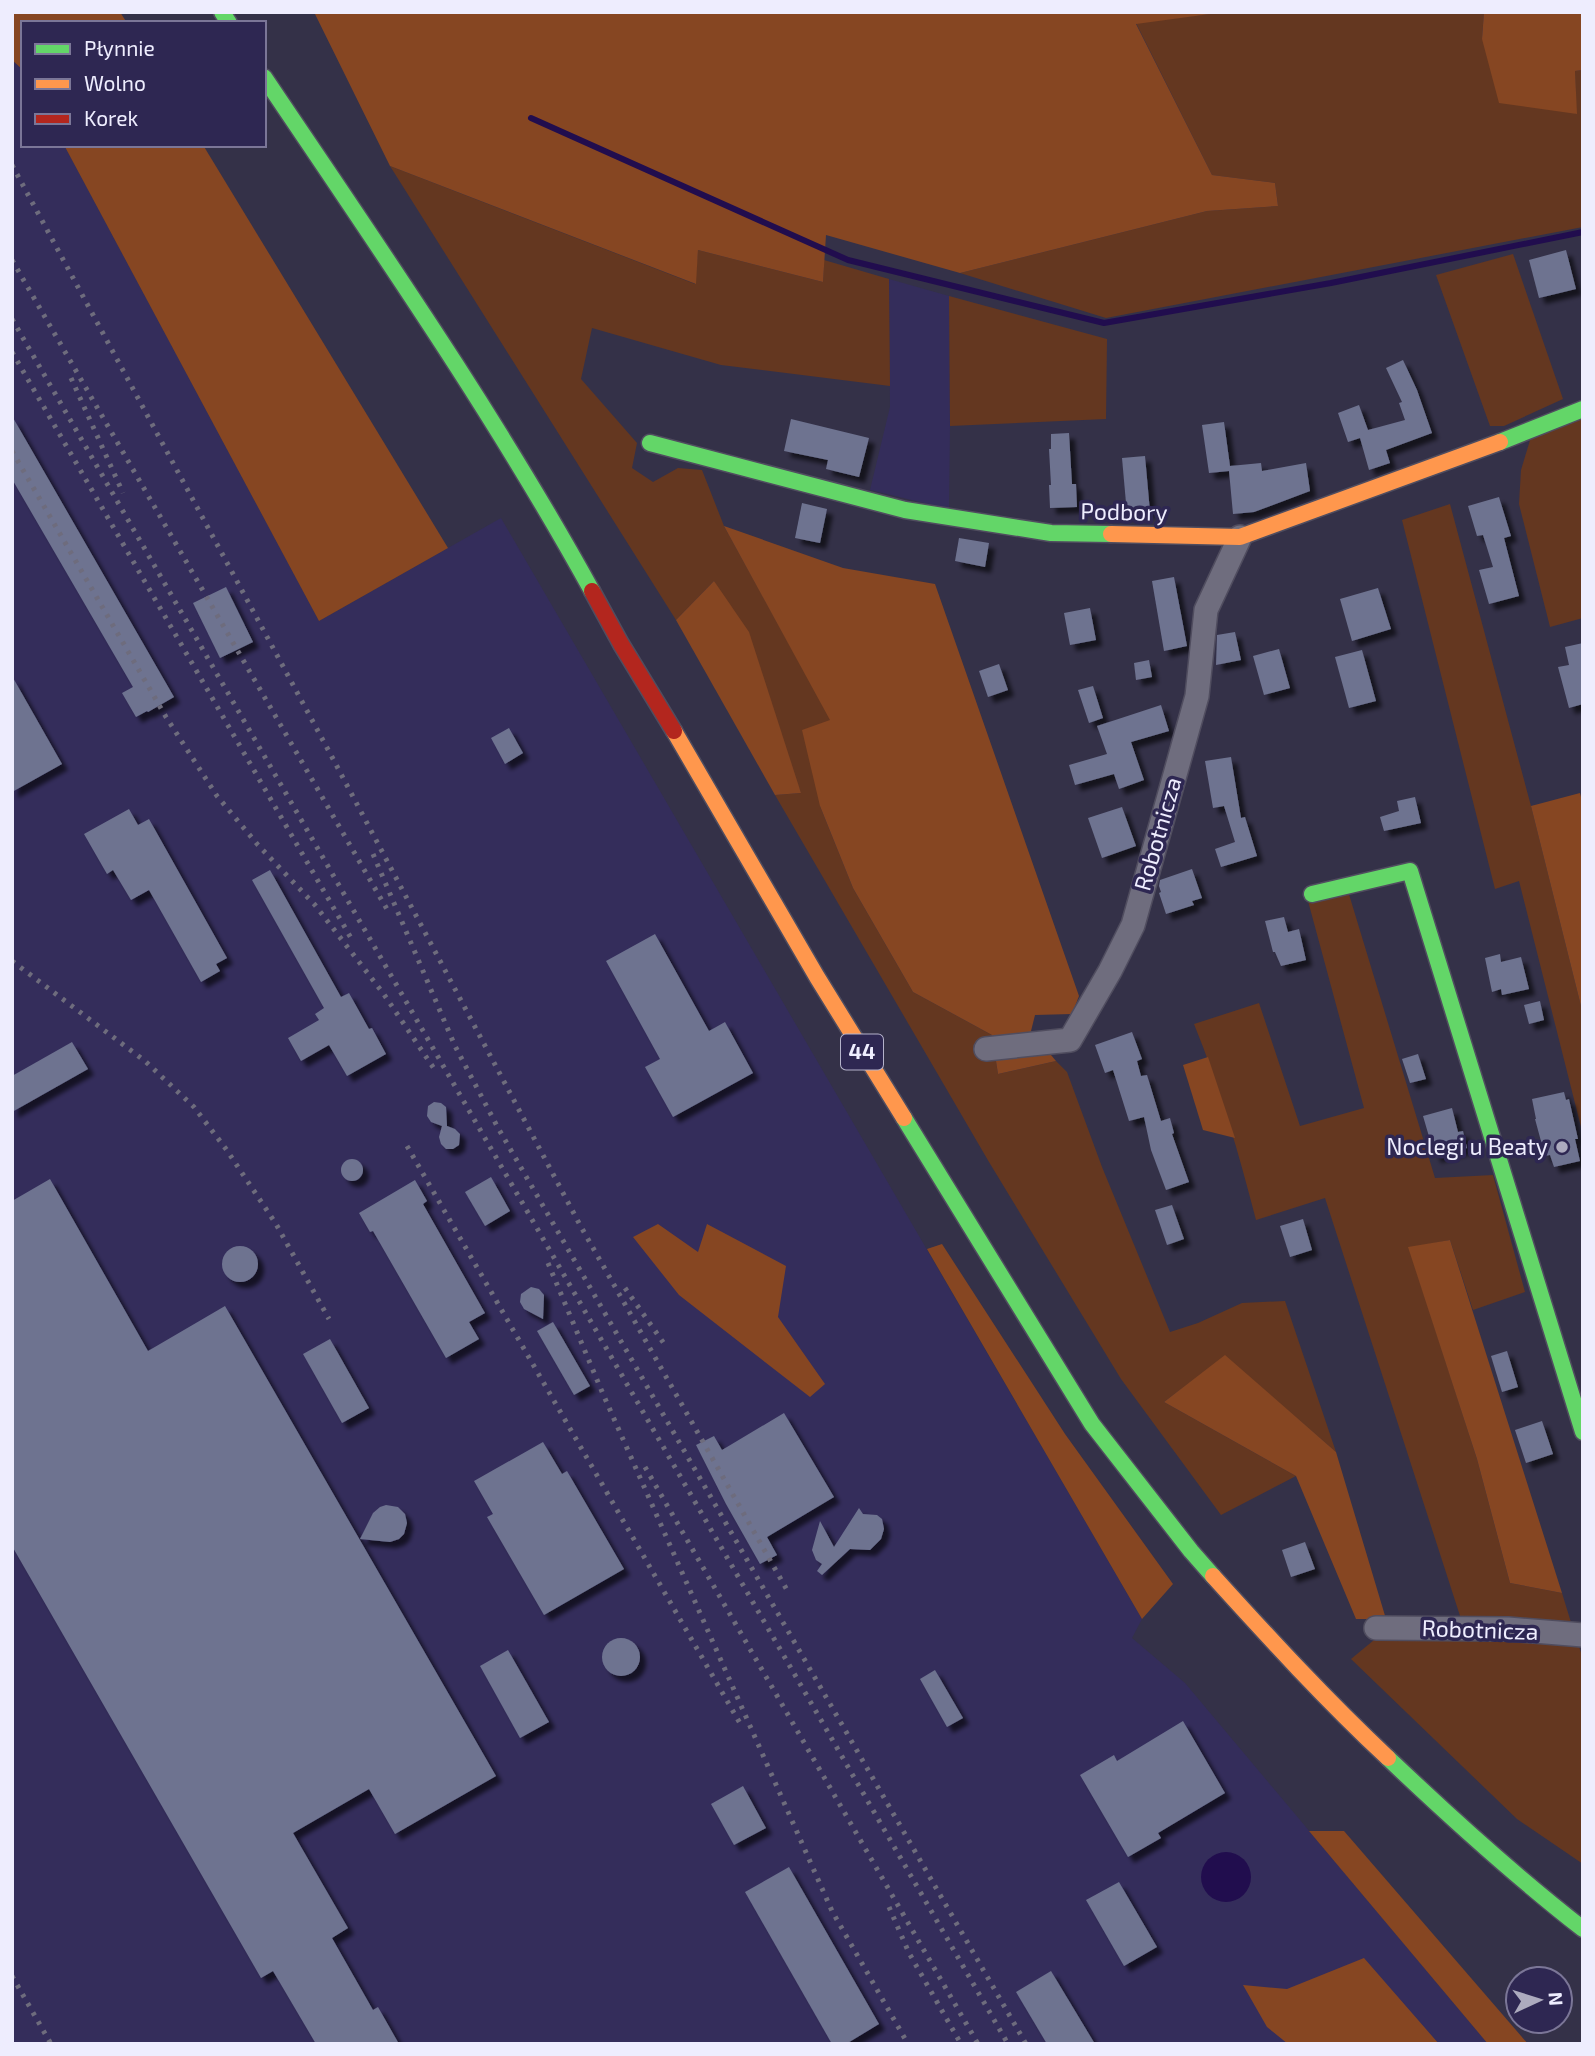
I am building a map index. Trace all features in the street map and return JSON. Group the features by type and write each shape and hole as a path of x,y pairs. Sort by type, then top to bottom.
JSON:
{"main road":[{"name":"44","path":"266,80 368,232 554,522 621,644 705,782 817,977 1091,1424 1191,1551 1342,1716 1470,1834 1538,1894 1583,1929"},
{"name":"Podbory","path":"650,443 905,510 1051,533 1240,537 1476,452 1583,409"},
{"path":"1312,894 1410,871 1583,1432"}],"street":[{"name":"Robotnicza","path":"986,1049 1070,1040 1133,925 1197,696 1206,610 1240,537"},
{"name":"Robotnicza","path":"1376,1628 1508,1629 1583,1635"}],"shaded area":[{"path":"12,12 120,12 126,21 21,21 21,68 12,60"},
{"path":"314,12 1225,12 1136,24 1212,175 1275,183 1278,206 1207,211 960,273 826,235 823,282 698,250 696,284 390,166"},
{"path":"1225,12 1484,12 1482,39 1576,114 1575,71 1583,70 1583,227 1106,318 960,273 1207,211 1278,206 1275,183 1212,175 1136,23"},
{"path":"1484,12 1583,12 1583,70 1575,71 1577,114 1499,103 1482,39"},
{"path":"12,60 21,68 21,147 65,147 319,621 501,518 1142,1619 1132,1638 1185,1683 1488,2044 12,2044"},
{"path":"65,147 204,147 448,548 319,621"},
{"path":"390,166 695,284 698,250 823,282 824,260 889,279 890,386 721,365 592,328 581,379 637,443 632,468 653,482 678,468 702,470 724,526 831,720 820,806 853,888 913,992 992,1035 998,1074 1056,1061 1067,1072 1102,1167 1170,1332 1198,1323 1242,1303 1285,1301 1336,1452 1225,1356 1164,1402 1296,1476 1221,1515 1121,1379 989,1162 775,795 801,793 714,581 676,620"},
{"path":"1513,254 1563,399 1504,426 1490,426 1436,275"},
{"path":"889,279 949,296 949,509 870,490 890,407"},
{"path":"949,296 1107,339 1106,419 950,426"},
{"path":"1583,414 1583,618 1550,627 1519,504 1521,470 1531,437"},
{"path":"1450,504 1531,806 1583,1014 1583,1135 1519,881 1495,889 1402,520"},
{"path":"724,526 843,568 935,584 1079,996 1072,1014 1035,1015 1031,1031 1056,1061 998,1074 992,1035 913,992 853,888 820,806 802,730 830,720"},
{"path":"714,581 749,632 801,793 775,795 676,620"},
{"path":"1580,793 1583,805 1583,1014 1531,806"},
{"path":"1348,891 1435,1178 1493,1175 1525,1292 1473,1310 1450,1240 1409,1248 1477,1459 1510,1583 1562,1593 1573,1629 1462,1622 1325,1198 1256,1220 1228,1121 1194,1024 1259,1003 1300,1126 1364,1108 1308,901"},
{"path":"1208,1057 1235,1138 1203,1130 1183,1065"},
{"path":"658,1224 698,1252 707,1224 786,1266 778,1317 825,1384 810,1397 679,1295 633,1237"},
{"path":"1450,1240 1562,1593 1510,1583 1477,1459 1408,1247"},
{"path":"942,1244 1065,1434 1173,1584 1142,1619 927,1249"},
{"path":"1225,1355 1336,1452 1386,1619 1356,1619 1296,1476 1164,1402"},
{"path":"1507,1633 1577,1640 1583,1659 1583,1864 1517,1819 1351,1659 1374,1640"},
{"path":"1309,1831 1344,1831 1504,2016 1504,2035 1520,2035 1528,2044 1488,2044"},
{"path":"1226,1852 1244,1859 1251,1877 1244,1895 1226,1902 1208,1895 1201,1877 1208,1859"},
{"path":"1364,1958 1439,2044 1288,2044 1267,2027 1243,1985 1287,1989"}],"building":[{"path":"1566,250 1576,289 1539,298 1529,260"},
{"path":"1403,360 1432,433 1386,450 1390,463 1369,470 1360,438 1348,442 1338,413 1359,405 1368,430 1405,420 1399,403 1402,402 1386,368"},
{"path":"12,416 174,697 148,712 136,717 122,693 133,687 12,479"},
{"path":"791,419 869,438 859,477 826,469 828,460 784,451"},
{"path":"1224,422 1230,466 1261,463 1262,471 1306,463 1310,491 1254,512 1233,514 1229,471 1209,473 1202,425"},
{"path":"1069,433 1072,484 1076,484 1077,507 1050,508 1051,434"},
{"path":"1145,456 1150,512 1127,514 1122,458"},
{"path":"1499,497 1511,536 1504,538 1519,596 1489,604 1479,570 1493,567 1483,535 1477,536 1468,506"},
{"path":"802,503 827,509 820,543 795,538"},
{"path":"959,538 989,543 985,567 955,561"},
{"path":"1174,577 1187,646 1164,651 1152,581"},
{"path":"226,587 253,642 220,658 193,603"},
{"path":"1378,588 1391,629 1352,641 1340,599"},
{"path":"1090,608 1096,640 1070,645 1064,613"},
{"path":"1235,632 1241,660 1216,665 1217,635"},
{"path":"1583,643 1583,704 1569,708 1558,667 1569,665 1565,647"},
{"path":"1279,649 1290,688 1264,695 1253,656"},
{"path":"1362,650 1376,701 1349,708 1335,657"},
{"path":"1149,660 1152,677 1136,680 1134,663"},
{"path":"999,664 1008,690 988,697 979,671"},
{"path":"12,676 62,764 12,792"},
{"path":"1093,686 1103,718 1089,723 1078,690"},
{"path":"1161,705 1169,731 1131,742 1144,780 1119,789 1114,774 1075,785 1069,765 1107,754 1097,726"},
{"path":"509,728 523,753 505,764 491,738"},
{"path":"1231,757 1241,818 1245,817 1257,856 1221,867 1215,849 1235,842 1224,806 1213,808 1205,761"},
{"path":"1415,797 1421,823 1384,831 1380,817 1399,811 1397,801"},
{"path":"1122,807 1136,846 1102,858 1088,818"},
{"path":"129,809 138,825 149,819 227,958 216,964 220,971 201,982 149,890 131,900 113,870 107,874 84,834"},
{"path":"1192,869 1202,898 1192,901 1194,905 1166,914 1159,893 1160,880"},
{"path":"270,870 341,997 349,993 386,1054 347,1076 329,1045 301,1061 288,1038 319,1020 315,1014 324,1008 252,880"},
{"path":"1284,917 1288,932 1299,929 1306,960 1281,966 1273,952 1265,921"},
{"path":"655,934 709,1031 725,1022 753,1073 673,1117 645,1067 660,1059 606,961"},
{"path":"1500,954 1501,962 1521,957 1529,989 1502,995 1501,989 1492,992 1485,958"},
{"path":"1540,1001 1544,1020 1529,1024 1524,1005"},
{"path":"1132,1032 1142,1059 1137,1061 1141,1076 1147,1075 1161,1121 1170,1118 1174,1133 1172,1134 1189,1182 1166,1190 1151,1150 1144,1117 1129,1121 1113,1070 1105,1073 1095,1045"},
{"path":"72,1042 88,1069 12,1112 12,1076"},
{"path":"1418,1054 1426,1079 1410,1083 1402,1059"},
{"path":"1564,1092 1566,1100 1569,1099 1580,1161 1554,1167 1550,1155 1545,1156 1532,1099"},
{"path":"434,1102 446,1107 447,1126 460,1134 459,1145 453,1149 446,1149 441,1144 439,1137 442,1126 431,1122 427,1116 428,1106"},
{"path":"1452,1108 1458,1132 1463,1131 1467,1148 1435,1157 1423,1116"},
{"path":"348,1159 356,1159 363,1166 363,1174 356,1181 348,1181 341,1174 341,1166"},
{"path":"491,1177 510,1211 485,1226 465,1192"},
{"path":"50,1179 148,1351 225,1306 496,1776 395,1834 369,1789 293,1833 348,1928 332,1938 373,2010 378,2007 399,2044 316,2044 273,1971 261,1978 12,1546 12,1201"},
{"path":"415,1180 427,1201 423,1204 485,1313 469,1322 479,1339 446,1358 373,1231 370,1232 359,1213"},
{"path":"1172,1205 1184,1239 1167,1245 1155,1210"},
{"path":"1303,1219 1312,1250 1290,1257 1280,1226"},
{"path":"240,1246 253,1251 258,1264 253,1277 240,1282 227,1277 222,1264 227,1251"},
{"path":"531,1287 539,1289 544,1295 543,1319 524,1309 520,1302 521,1294"},
{"path":"553,1322 590,1386 574,1395 537,1331"},
{"path":"330,1339 369,1408 342,1423 303,1354"},
{"path":"1507,1351 1518,1387 1502,1392 1491,1356"},
{"path":"784,1413 834,1497 767,1537 777,1555 760,1564 696,1445 714,1436 722,1450"},
{"path":"1542,1421 1553,1454 1526,1463 1515,1430"},
{"path":"543,1442 562,1474 567,1471 624,1569 544,1615 487,1517 493,1514 474,1481"},
{"path":"386,1505 398,1507 405,1514 407,1523 404,1534 390,1542 360,1539 373,1513"},
{"path":"859,1508 863,1514 877,1515 882,1519 884,1529 881,1539 870,1550 850,1549 822,1575 817,1571 822,1564 816,1560 812,1550 820,1521 834,1547"},
{"path":"1305,1542 1315,1569 1291,1577 1282,1550"},
{"path":"621,1638 634,1644 640,1657 634,1670 621,1676 608,1670 602,1657 608,1644"},
{"path":"508,1650 549,1722 520,1738 480,1666"},
{"path":"935,1670 963,1718 947,1727 920,1679"},
{"path":"1183,1721 1225,1793 1158,1833 1161,1838 1128,1857 1080,1775 1114,1755 1117,1761"},
{"path":"743,1786 766,1828 734,1845 711,1804"},
{"path":"789,1867 879,2024 846,2044 832,2044 745,1892"},
{"path":"1119,1882 1157,1947 1124,1966 1086,1900"},
{"path":"1051,1971 1095,2044 1047,2044 1016,1992"}],"waterway":[{"path":"531,118 848,260 1104,323 1331,283 1583,232"}],"railway":[{"path":"12,165 332,757 580,1225 787,1590"},
{"path":"12,260 388,911"},
{"path":"12,319 1008,2044"},
{"path":"12,352 351,938"},
{"path":"71,378 123,493"},
{"path":"12,451 166,717 217,796 258,845 315,905 383,993 437,1073"},
{"path":"373,854 455,1046 497,1126 1026,2044"},
{"path":"12,961 145,1061 194,1107 276,1224 329,1319"},
{"path":"407,1146 741,1725"},
{"path":"548,1263 603,1394 832,1911 908,2044"},
{"path":"625,1288 665,1345"},
{"path":"645,1467 978,2044"},
{"path":"889,1907 909,1953 961,2044"},
{"path":"12,1976 51,2044"}],"traffic: fast":[{"path":"222,12 228,21"},
{"path":"266,80 475,394 592,591"},
{"path":"1500,442 1583,409"},
{"path":"650,443 905,510 1051,533 1111,534"},
{"path":"1312,894 1410,871 1583,1432"},
{"path":"904,1118 1092,1424 1213,1576"},
{"path":"1388,1758 1484,1846 1583,1929"}],"traffic: slow":[{"path":"1111,534 1240,537 1500,442"},
{"path":"674,731 817,977 904,1118"},
{"path":"1213,1576 1320,1692 1388,1758"}],"traffic: jam":[{"path":"592,591 674,731"}],"place":[{"name":"Noclegi u Beaty","path":"1562,1147"}]}
